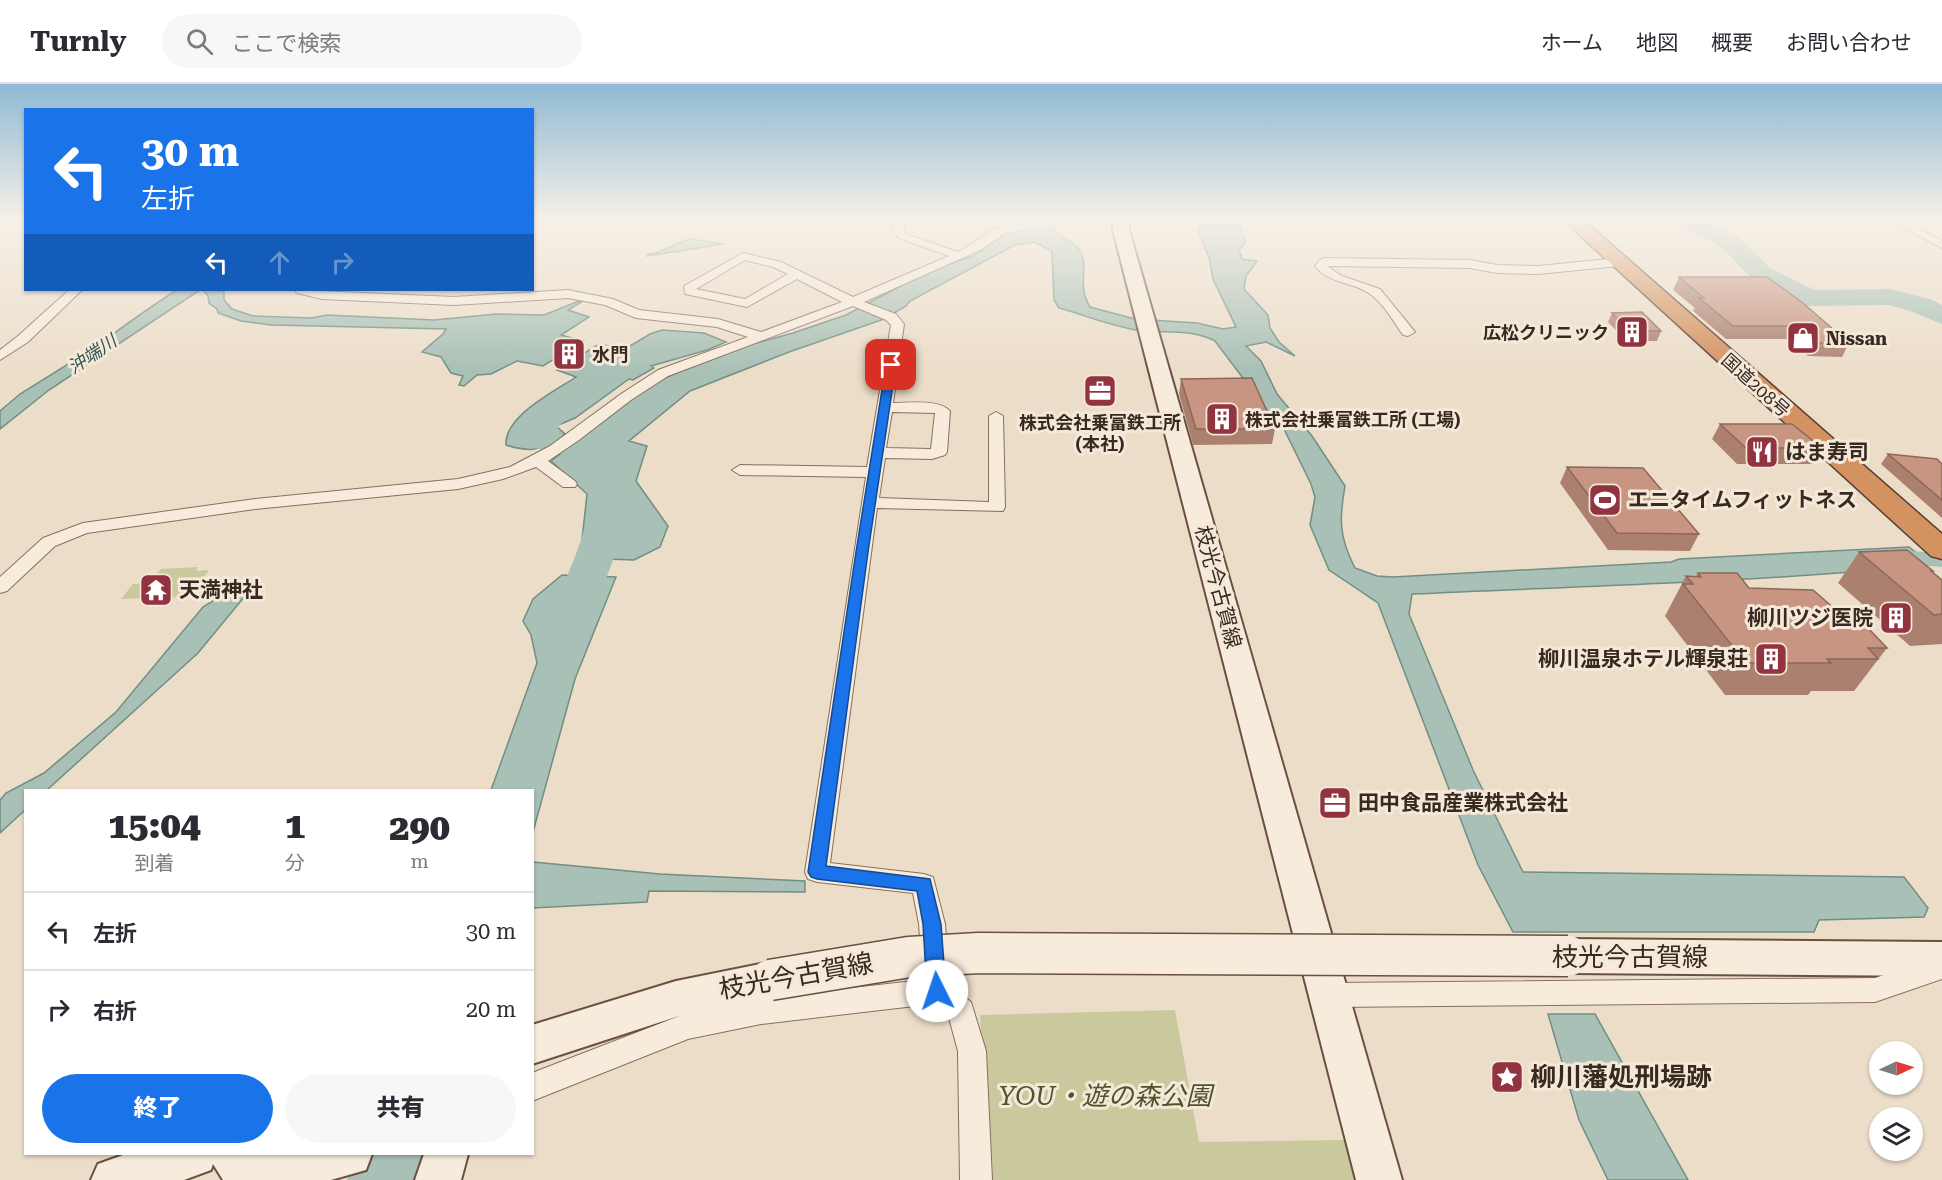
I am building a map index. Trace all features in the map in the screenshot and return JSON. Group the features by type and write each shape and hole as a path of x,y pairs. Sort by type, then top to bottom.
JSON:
{"highway":[{"name":"国道208号","path":"1628,270 1933,543"}],"main road":[{"name":"枝光今古賀線","path":"1132,270 1379,1180"},
{"name":"枝光今古賀線","path":"534,1044 676,999 770,980 909,957 979,953 1942,959"},
{"path":"114,1180 192,1155"},
{"path":"232,1155 247,1174 345,1155"},
{"path":"438,1180 446,1155"}],"street":[{"path":"718,270 690,286 689,291 747,303 796,274"},
{"path":"789,270 891,317 898,324 817,872 924,884 932,924 937,991 961,1011 972,1051 976,1180"},
{"path":"0,587 49,542 83,528 340,495 467,482 517,470 581,433 640,385 682,365 854,302 927,270"},
{"path":"1324,270 1340,279 1373,290 1408,332"},
{"path":"0,356 23,339 75,291"},
{"path":"305,291 322,295 453,301 568,294 609,302 636,314 718,323 760,336"},
{"path":"0,338 23,339"},
{"path":"740,470 876,462 939,452 943,411 885,407"},
{"path":"870,503 997,507 996,416"},
{"path":"537,460 569,484"},
{"path":"1329,995 1527,995 1875,990 1942,967"},
{"path":"534,1086 687,1026 761,1011 937,991"}],"green space":[{"path":"198,567 196,571 209,570 189,597 121,599 133,584 148,584 161,569"},
{"name":"YOU・遊の森公園","path":"1175,1010 1199,1142 1348,1140 1358,1180 989,1180 980,1015"}],"water":[{"path":"968,270 910,301 906,306 884,319 789,352 690,391 629,441 647,446 636,481 668,526 660,547 634,560 580,558 587,494 551,461 652,384 753,344 846,315 927,272"},
{"path":"1053,270 1084,270 1084,291 1090,307 1135,319 1197,323 1223,329 1236,327 1213,279 1211,270 1250,270 1246,276 1244,289 1268,315 1270,328 1279,342 1295,356 1266,342 1246,346 1261,361 1277,394 1312,436 1345,486 1341,518 1343,537 1355,568 1377,576 1393,577 1909,547 1932,565 1737,580 1412,594 1409,614 1473,770 1523,872 1904,877 1928,908 1924,917 1819,920 1814,932 1513,932 1478,865 1378,603 1329,570 1310,525 1315,497 1311,484 1283,427 1277,423 1215,341 1196,334 1126,328 1059,308 1054,300"},
{"name":"沖端川","path":"176,291 198,291 49,390 0,429 0,411 20,394 92,350"},
{"path":"204,291 224,291 224,300 232,309 253,316 311,318 327,315 434,320 496,314 544,315 583,301 568,310 589,317 561,335 583,341 543,366 517,361 491,374 477,375 464,386 459,385 463,376 451,373 441,357 422,352 446,329 271,325 241,321 218,313 217,309 209,303 208,296"},
{"path":"662,330 704,333 726,342 707,350 651,366 654,368 633,380 629,379 575,418 556,426 565,434 537,449 506,445 513,424 522,414 576,377 557,370 599,344 625,349 650,334"},
{"path":"562,575 616,577 575,679 534,828 534,789 491,789 537,663 531,635 523,621 533,599"},
{"path":"253,592 245,596 198,653 48,789 24,789 24,811 0,833 0,800 6,793 44,773 116,712 203,607 225,593"},
{"path":"534,862 660,874 805,881 805,892 649,891 647,902 534,908"},
{"path":"1548,1014 1595,1014 1688,1180 1608,1180 1579,1120"},
{"path":"420,1155 421,1163 415,1180 351,1180 354,1172"}],"building":[{"path":"1679,277 1767,277 1803,303 1849,343 1815,343 1793,326 1733,326 1699,298 1704,298"},
{"path":"1642,312 1661,331 1630,331 1612,313"},
{"name":"株式会社乗富鉄工所 (工場)","path":"1252,378 1275,429 1196,429 1181,379"},
{"path":"1720,424 1792,424 1822,448 1746,448"},
{"path":"1888,454 1937,459 1942,464 1942,500"},
{"path":"1567,467 1643,468 1699,534 1617,533"},
{"path":"1907,550 1942,580 1942,614 1934,615 1859,552"},
{"path":"1698,573 1737,573 1749,588 1813,590 1836,610 1851,610 1887,648 1868,648 1878,659 1827,659 1831,663 1746,663 1683,584 1693,584 1686,576 1701,577"}],"waterway":[{"path":"1758,270 1809,298 1890,297 1920,305 1942,316"},
{"path":"530,346 606,367"},
{"path":"561,408 544,422 536,439 592,455 597,459 606,475 609,496 606,519 599,543 564,630"},
{"path":"1893,557 1942,560"},
{"path":"380,1180 389,1155"}],"place":[{"name":"広松クリニック","path":"1632,332"},
{"name":"Nissan","path":"1803,338"},
{"name":"水門","path":"569,354"},
{"name":"株式会社乗富鉄工所 (本社)","path":"1100,391"},
{"name":"株式会社乗富鉄工所 (工場)","path":"1222,419"},
{"name":"はま寿司","path":"1762,452"},
{"name":"エニタイムフィットネス","path":"1605,500"},
{"name":"天満神社","path":"156,590"},
{"name":"柳川ツジ医院","path":"1896,618"},
{"name":"柳川温泉ホテル輝泉荘","path":"1771,659"},
{"name":"田中食品産業株式会社","path":"1335,803"},
{"name":"柳川藩処刑場跡","path":"1507,1077"}],"route":[{"path":"891,365 817,872 924,884 932,924 937,991"}]}
